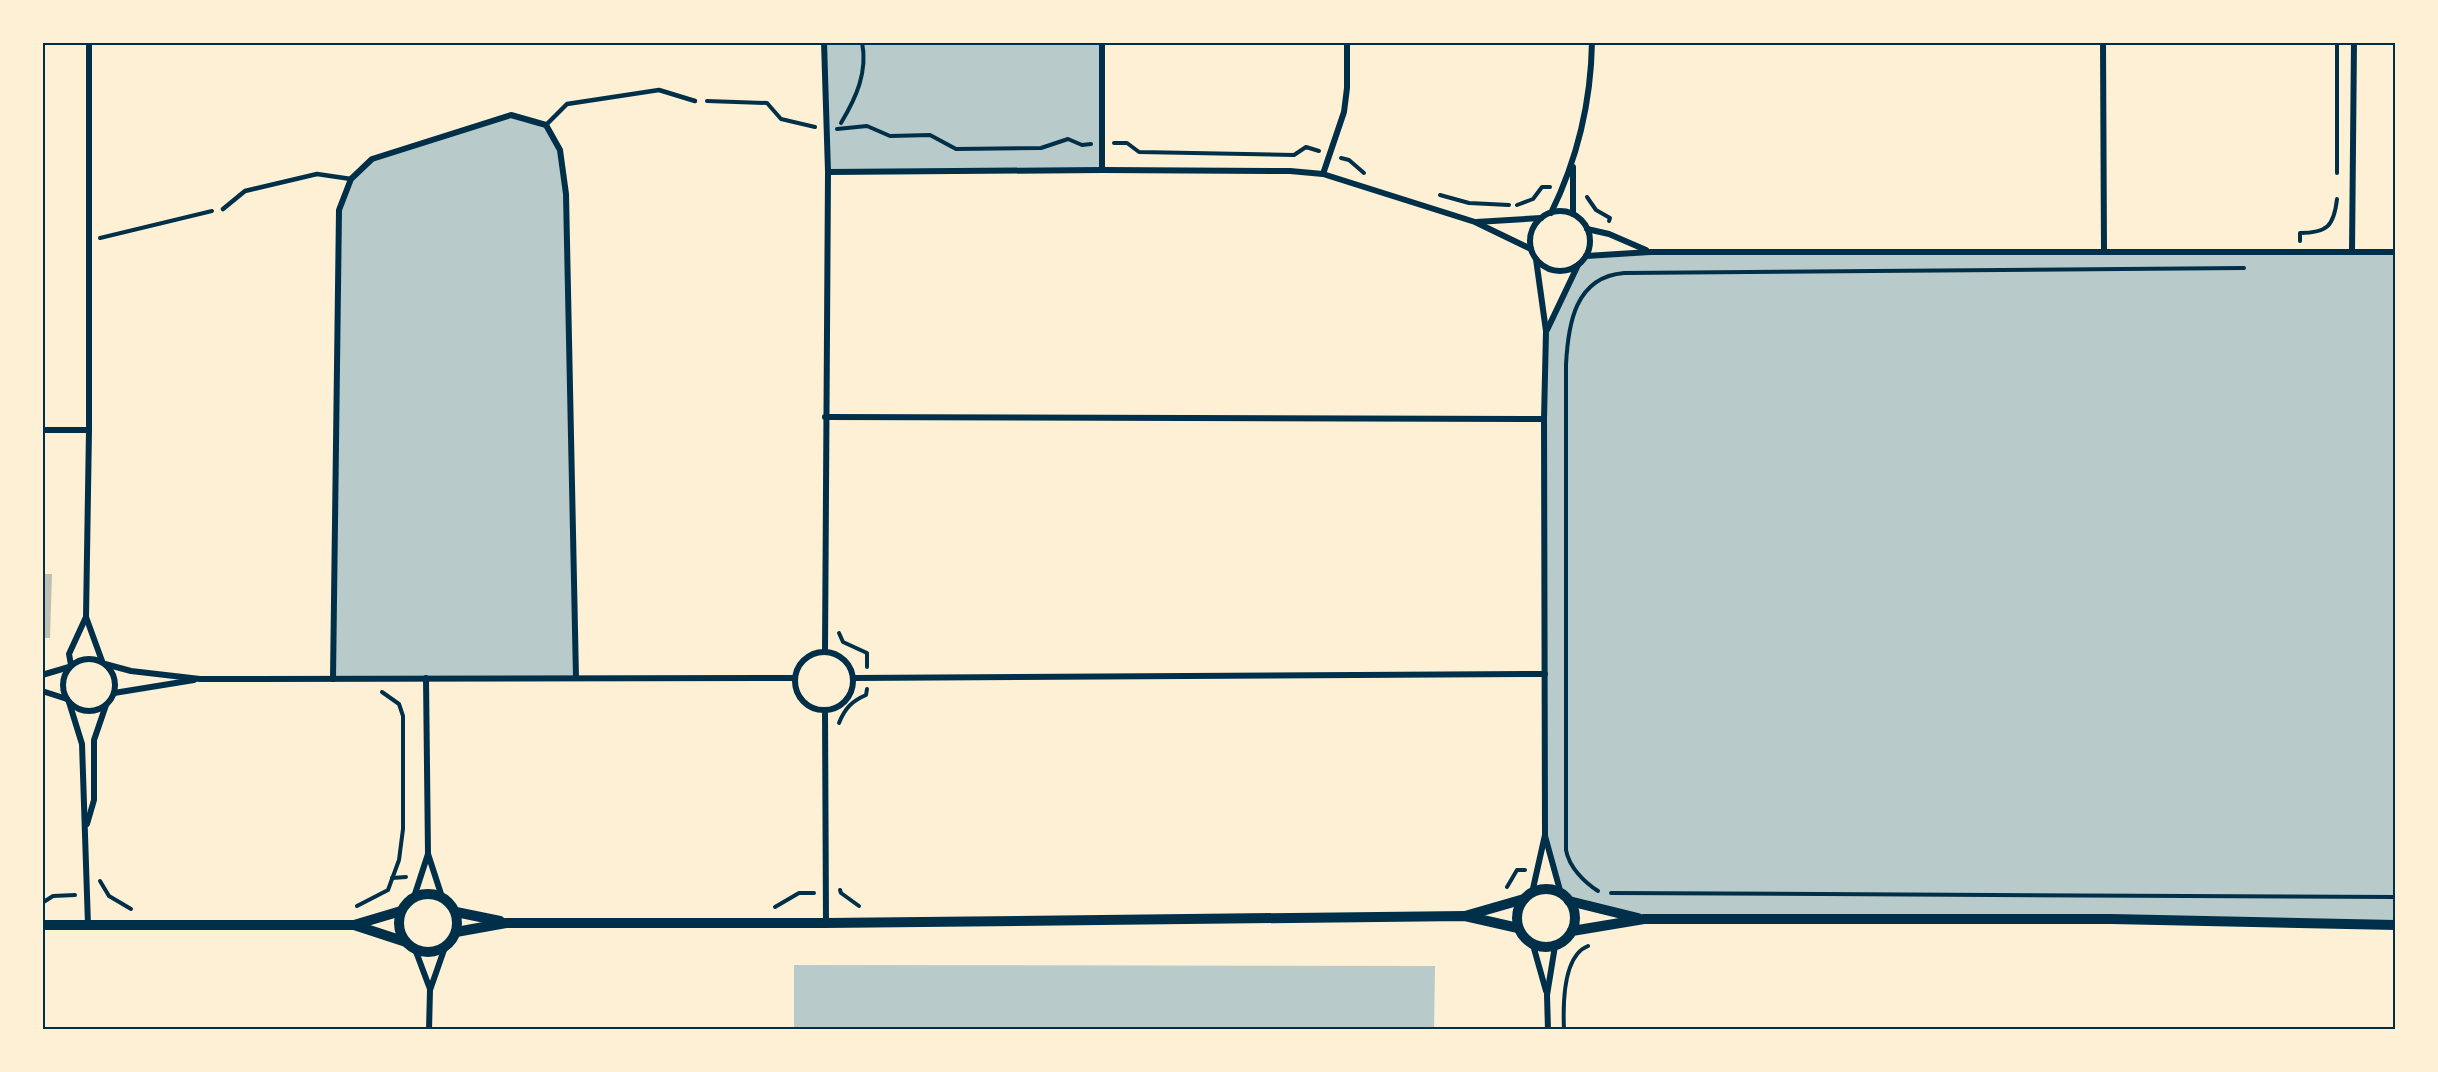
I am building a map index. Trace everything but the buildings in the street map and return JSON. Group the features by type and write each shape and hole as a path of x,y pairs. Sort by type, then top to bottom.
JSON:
{"street":[{"path":"86,832 94,800 94,740 106,705 114,693 114,677 103,663 86,616 89,430 89,42"},
{"path":"824,42 828,172 825,652"},
{"path":"1102,42 1102,170"},
{"path":"1323,174 1344,112 1347,88 1347,42"},
{"path":"1551,213 1573,164 1592,76 1592,42"},
{"path":"2103,42 2104,252"},
{"path":"2352,252 2354,42"},
{"path":"333,679 339,210 351,179 372,159 511,115 546,125 560,150 566,194 576,678"},
{"path":"1573,164 1573,214"},
{"path":"828,172 1102,170 1290,171 1323,174 1475,222 1531,249"},
{"path":"1475,222 1541,218 1558,211 1573,214 1584,223 1590,238 1586,256 1578,265 1546,331"},
{"path":"1541,218 1532,232 1531,249 1536,259 1546,331 1544,419 1545,835 1528,896 1516,917 1518,928 1524,938 1533,945 1544,948 1556,946 1566,940 1572,931 1575,919 1574,909 1565,897 1545,835"},
{"path":"1587,229 1609,234 1650,252"},
{"path":"1586,256 1650,252 2396,252"},
{"path":"1536,259 1551,269 1561,271 1578,265"},
{"path":"825,417 1544,419"},
{"path":"42,430 89,430"},
{"path":"86,616 69,654 70,666 63,680 82,744 88,925"},
{"path":"825,652 835,654 844,660 853,678 852,688 843,704 825,710 806,705 799,697 795,678 798,668 805,659 825,652"},
{"path":"42,675 83,659 131,670 200,678 795,678"},
{"path":"853,678 1545,674"},
{"path":"114,693 200,678"},
{"path":"426,678 428,854 442,897"},
{"path":"42,692 68,701 74,707 87,711 94,711 106,705"},
{"path":"825,710 826,923"},
{"path":"414,897 428,854"},
{"path":"1465,916 1542,890 1644,920"},
{"path":"42,925 354,925 401,911 414,897 423,894 442,897 456,912 456,932 445,947 430,990 429,1030"},
{"path":"401,911 400,932 410,946 430,990"},
{"path":"456,912 506,922 826,923 1465,916 1518,928"},
{"path":"1572,931 1644,920 2111,919 2396,925"},
{"path":"456,932 506,922"},
{"path":"354,925 410,946 435,951 445,947"},
{"path":"1533,945 1546,995 1548,1030"},
{"path":"1546,995 1556,946"}],"lane":[{"path":"546,125 567,104 659,90 695,101"},
{"path":"222,208 244,191 317,174 351,179"}],"path":[{"path":"862,42 864,54 855,101 837,129 867,126 890,136 930,135 956,149 1041,148 1068,139 1082,145"},
{"path":"2337,42 2337,178"},
{"path":"695,101 767,103 781,119 825,129"},
{"path":"2299,252 2300,232 2317,232 2325,229 2332,221 2337,201 2337,189"},
{"path":"94,240 222,208"},
{"path":"2252,267 1624,273 1609,274 1590,286 1582,295 1569,333 1566,365 1568,857 1592,887 1601,892 1615,894 2396,897"},
{"path":"353,908 388,890 399,860 403,829 404,716 399,704 390,696 374,689 374,679"},
{"path":"837,728 843,712 853,700 866,695"},
{"path":"1503,893 1516,870"},
{"path":"392,878 419,877"},
{"path":"837,882 842,893 858,906 867,907"},
{"path":"771,909 799,893 826,893"},
{"path":"109,896 130,909 142,909"},
{"path":"1564,1030 1565,984 1573,959 1584,947 1592,945"}],"shaded area":[{"path":"824,42 1102,42 1102,170 828,172"},
{"path":"511,115 546,125 560,150 566,194 576,678 333,679 339,210 351,179 372,159"},
{"path":"1650,252 2396,252 2396,925 1644,919 1569,901 1561,894 1545,835 1546,331 1578,265 1586,256"},
{"path":"794,965 1435,966 1434,1030 794,1030"}]}
